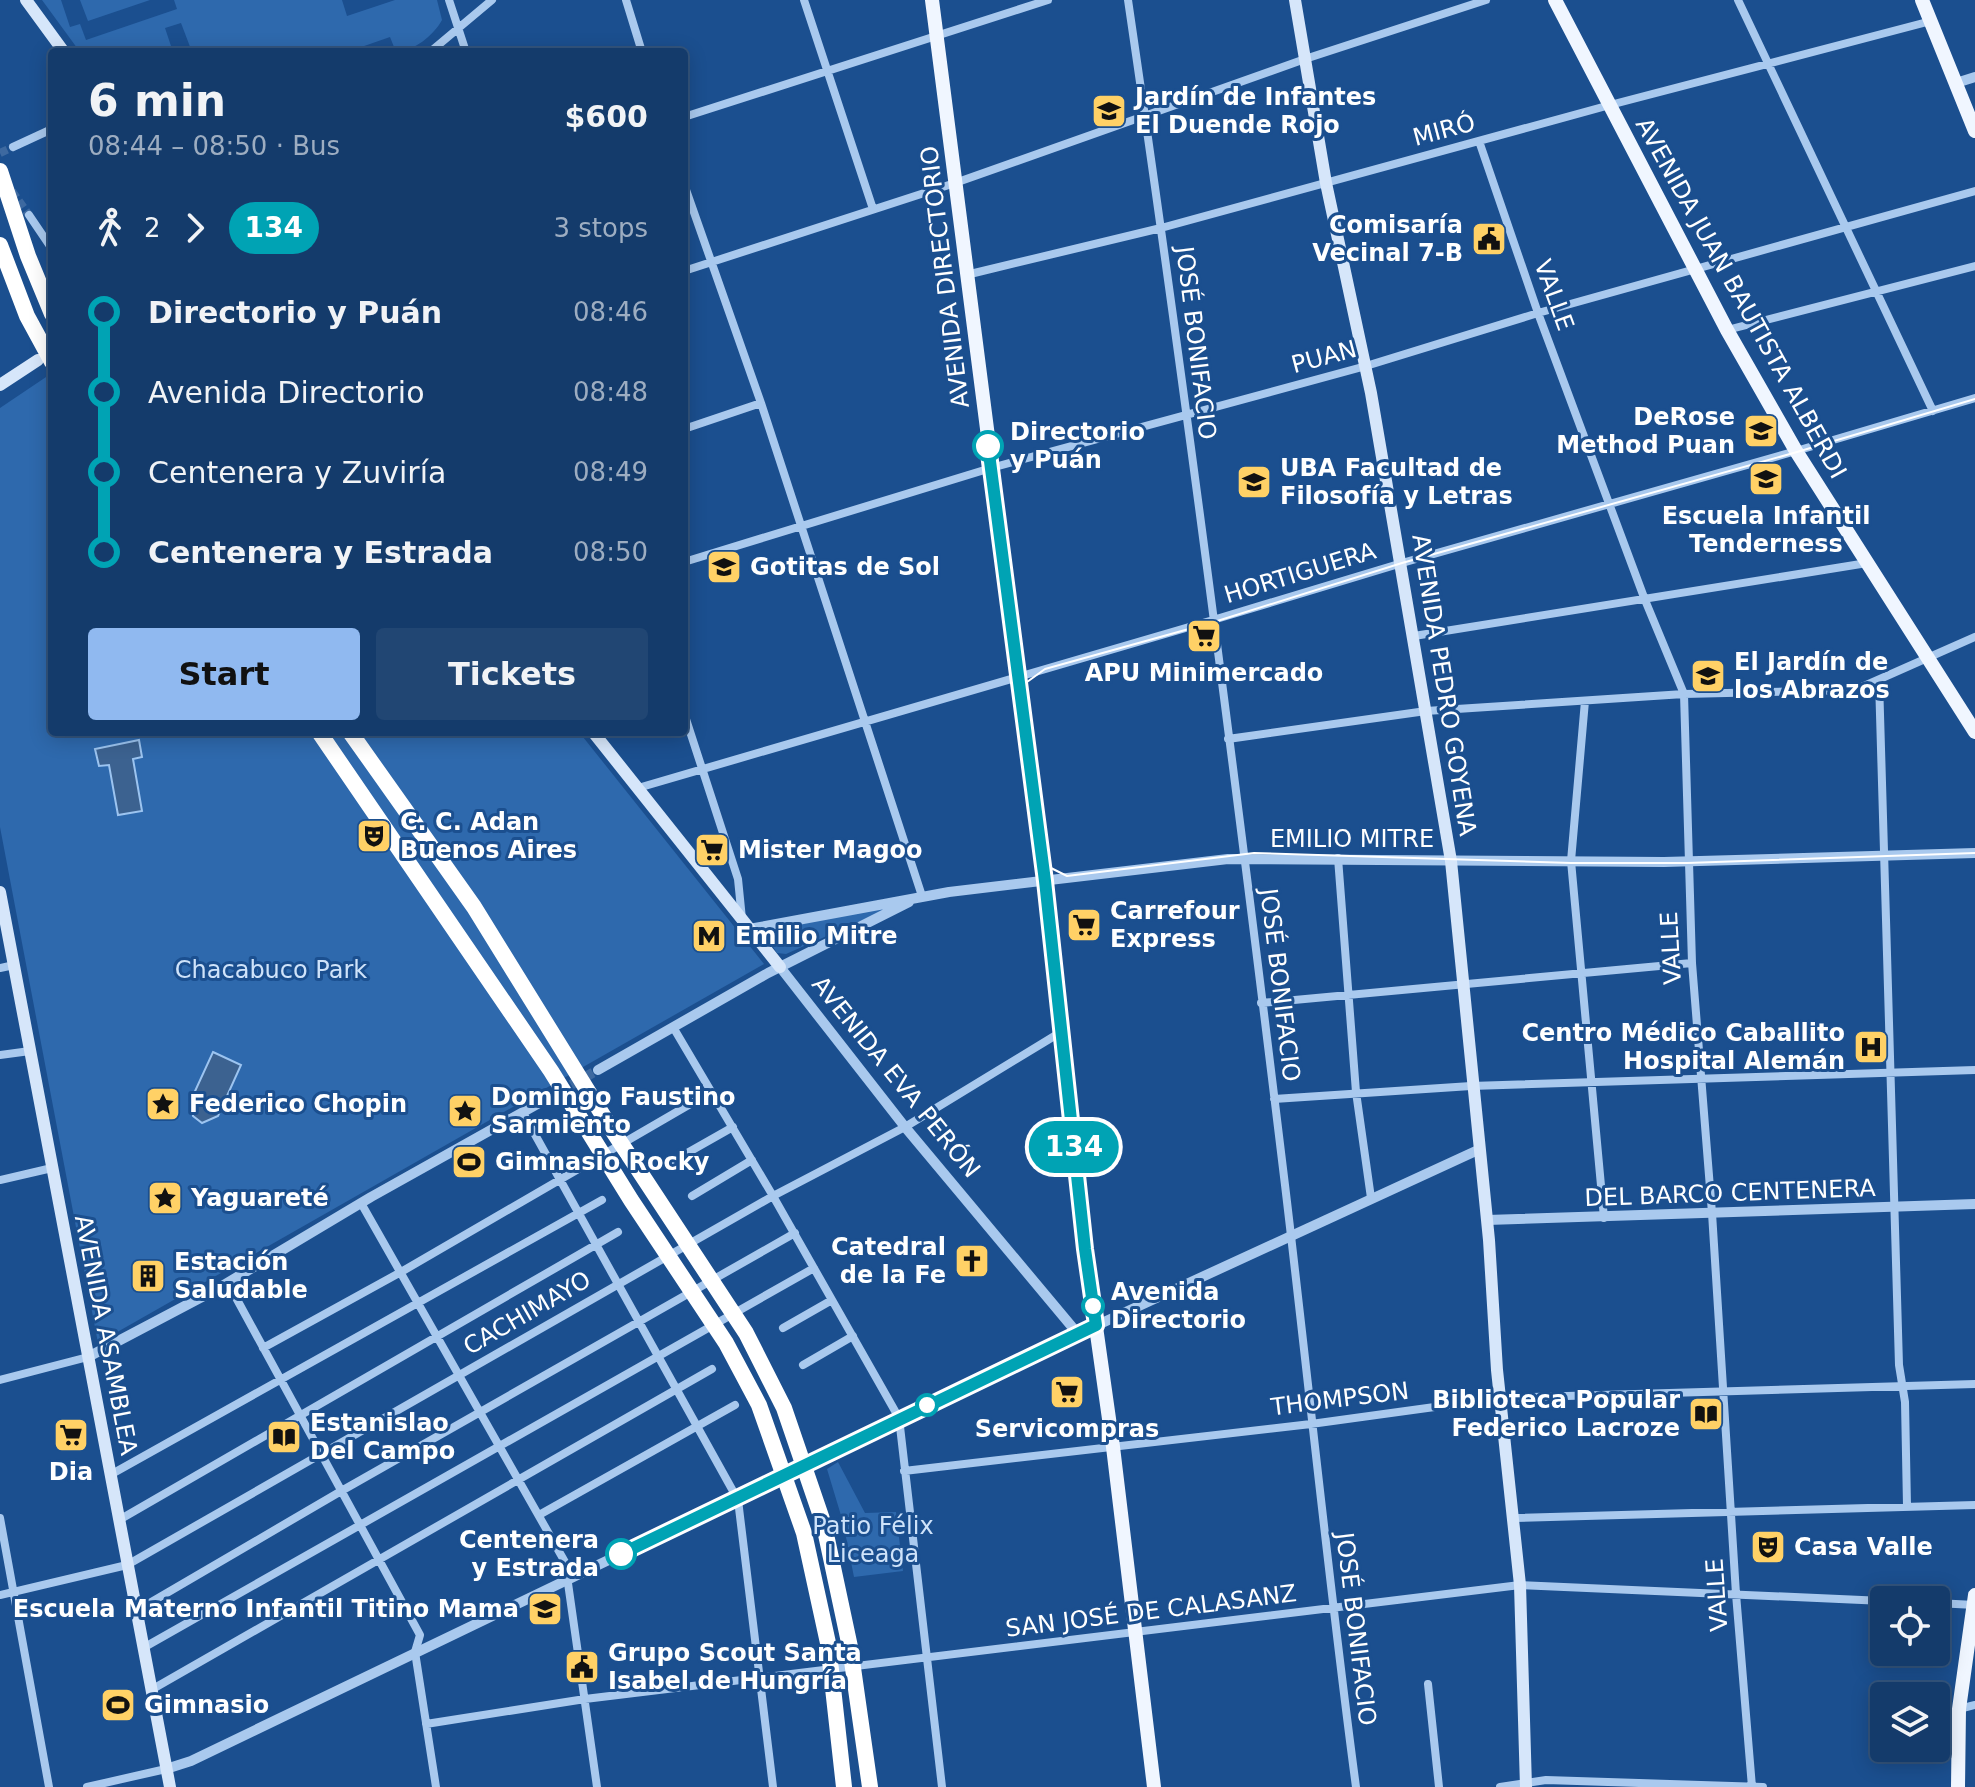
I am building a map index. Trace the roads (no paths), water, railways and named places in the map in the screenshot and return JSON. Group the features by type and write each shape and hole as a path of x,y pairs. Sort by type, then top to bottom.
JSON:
{"highway":[{"path":"0,171 28,256 48,304"},
{"path":"0,245 45,361"},
{"path":"322,736 551,1071 631,1200 726,1343 759,1405 804,1533 828,1643 844,1787"},
{"path":"353,736 474,907 607,1122 746,1333 784,1408 824,1525 850,1647 870,1787"}],"main road":[{"path":"26,0 61,48"},
{"name":"AVENIDA DIRECTORIO","path":"932,0 1045,881 1154,1787"},
{"name":"AVENIDA PEDRO GOYENA","path":"1295,0 1326,183 1366,366 1402,563 1450,860 1478,1150 1489,1240 1495,1261 1503,1369 1500,1392 1520,1585 1526,1785"},
{"name":"AVENIDA JUAN BAUTISTA ALBERDI","path":"1555,0 1727,330 1796,451 1975,732"},
{"path":"1922,0 1975,131"},
{"path":"0,385 45,361"},
{"name":"AVENIDA EVA PERÓN","path":"596,736 780,967"},
{"name":"AVENIDA ASAMBLEA","path":"0,892 170,1787"},
{"path":"1958,1787 1959,1709 1974,1602"}],"street":[{"path":"449,0 465,48"},
{"path":"435,48 492,0"},
{"path":"626,0 641,48"},
{"path":"804,0 873,209"},
{"path":"688,116 1048,0"},
{"name":"JOSÉ BONIFACIO","path":"1128,0 1213,620 1356,1787"},
{"path":"688,270 955,183 1305,59 1486,0"},
{"path":"1738,0 1933,411"},
{"name":"MIRÓ","path":"966,275 1161,228 1931,21"},
{"path":"1956,83 1975,77"},
{"path":"13,147 48,131"},
{"name":"VALLE","path":"1479,141 1538,313 1645,600 1684,694 1692,963 1752,1787"},
{"name":"PUAN","path":"688,561 991,468 1366,366 1538,313 1975,191"},
{"path":"688,196 761,403 922,896"},
{"path":"29,215 48,243"},
{"path":"1727,330 1975,266"},
{"name":"HORTIGUERA","path":"638,788 1975,398"},
{"path":"688,428 761,403"},
{"path":"1414,636 1867,563"},
{"path":"1228,739 1426,711 1684,694 1855,690 1975,637"},
{"path":"1879,680 1899,1365 1905,1402 1907,1506"},
{"path":"1585,701 1571,861 1604,1218"},
{"path":"688,725 738,879 746,924"},
{"name":"EMILIO MITRE","path":"746,924 922,896 1243,859 1687,862 1975,853"},
{"path":"1338,858 1356,1092 1371,1198"},
{"name":"EMILIO MITRE","path":"598,1070 780,967 922,896"},
{"path":"1261,1003 1692,963"},
{"path":"0,968 14,965"},
{"name":"AVENIDA EVA PERÓN","path":"780,967 905,1127 1078,1334"},
{"path":"673,1027 795,1233 899,1418 942,1787"},
{"name":"CACHIMAYO","path":"0,1595 127,1565 773,1196 905,1127 1061,1032"},
{"path":"0,1055 30,1051"},
{"path":"1274,1099 1471,1086 1975,1070"},
{"path":"263,1348 401,1272 711,1092"},
{"path":"0,1380 88,1357 228,1283 361,1203 550,1097"},
{"path":"523,1113 738,1500 773,1787"},
{"path":"673,1161 733,1127"},
{"path":"87,1787 191,1761 738,1500 899,1418 1478,1150"},
{"path":"692,1196 752,1160"},
{"path":"0,1180 52,1168"},
{"path":"110,1475 602,1200"},
{"path":"361,1203 565,1562 597,1787"},
{"name":"DEL BARCO CENTENERA","path":"1487,1220 1975,1204"},
{"path":"119,1520 618,1232"},
{"path":"136,1611 795,1233"},
{"path":"143,1648 814,1268"},
{"path":"228,1283 420,1635 415,1652 436,1787"},
{"path":"783,1328 832,1300"},
{"path":"803,1365 853,1336"},
{"path":"151,1690 712,1369"},
{"name":"THOMPSON","path":"904,1471 1311,1424 1500,1392 1975,1384"},
{"path":"539,1515 735,1405"},
{"path":"1514,1518 1975,1505"},
{"path":"0,1518 49,1787"},
{"name":"SAN JOSÉ DE CALASANZ","path":"426,1724 585,1699 1520,1585 1870,1600"},
{"path":"1950,1603 1974,1602"},
{"path":"1428,1684 1439,1787"},
{"path":"1959,1709 1975,1705"},
{"path":"1500,1787 1546,1780 1763,1787"}],"tunnel":[{"path":"0,153 13,147"},
{"path":"12,191 29,215"},
{"path":"558,1092 598,1070"}],"tram line":[{"path":"1975,399 1045,669 1027,682 1022,720 1039,848 1047,866 1067,876 1254,853 1571,863 1687,863 1975,853"}],"place":[{"name":"Jardín de Infantes El Duende Rojo","path":"1109,111"},
{"name":"Comisaría Vecinal 7-B","path":"1489,239"},
{"name":"DeRose Method Puan","path":"1761,431"},
{"name":"Directorio y Puán","path":"988,446"},
{"name":"Escuela Infantil Tenderness","path":"1766,479"},
{"name":"UBA Facultad de Filosofía y Letras","path":"1254,482"},
{"name":"Gotitas de Sol","path":"724,567"},
{"name":"APU Minimercado","path":"1204,636"},
{"name":"El Jardín de los Abrazos","path":"1708,676"},
{"name":"C. C. Adan Buenos Aires","path":"374,836"},
{"name":"Mister Magoo","path":"712,850"},
{"name":"Carrefour Express","path":"1084,925"},
{"name":"Emilio Mitre","path":"709,936"},
{"name":"Centro Médico Caballito Hospital Alemán","path":"1871,1047"},
{"name":"Federico Chopin","path":"163,1104"},
{"name":"Domingo Faustino Sarmiento","path":"465,1111"},
{"name":"Gimnasio Rocky","path":"469,1162"},
{"name":"Yaguareté","path":"165,1198"},
{"name":"Catedral de la Fe","path":"972,1261"},
{"name":"Estación Saludable","path":"148,1276"},
{"name":"Avenida Directorio","path":"1093,1306"},
{"name":"Servicompras","path":"1067,1392"},
{"name":"Biblioteca Popular Federico Lacroze","path":"1706,1414"},
{"name":"Dia","path":"71,1435"},
{"name":"Estanislao Del Campo","path":"284,1437"},
{"name":"Casa Valle","path":"1768,1547"},
{"name":"Centenera y Estrada","path":"621,1554"},
{"name":"Escuela Materno Infantil Titino Mama","path":"545,1609"},
{"name":"Grupo Scout Santa Isabel de Hungría","path":"582,1667"},
{"name":"Gimnasio","path":"118,1705"}],"park label":[{"name":"Chacabuco Park","path":"271,970"},
{"name":"Patio Félix Liceaga","path":"873,1540"}]}
